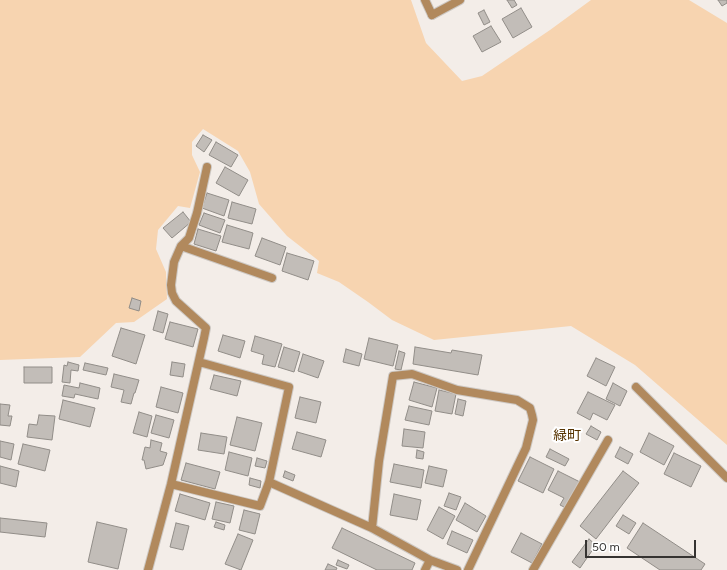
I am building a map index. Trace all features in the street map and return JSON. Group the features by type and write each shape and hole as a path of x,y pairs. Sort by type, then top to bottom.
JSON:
{"street":[{"path":"425,0 432,15 460,0"},
{"path":"148,570 171,484 206,328 176,301 172,293 171,285 174,262 181,246 189,238 197,213 207,167"},
{"path":"181,246 272,278"},
{"path":"171,484 260,506 269,482 289,387 199,362"},
{"path":"372,528 379,461 393,376 412,374 457,390 517,400 530,408 532,414 533,420 526,448 468,570"},
{"path":"636,387 727,478"},
{"path":"533,570 608,440"},
{"path":"269,482 372,528 430,560 457,570"},
{"path":"426,570 430,560"}],"shaded area":[{"path":"0,0 411,0 426,43 462,81 482,76 591,0 689,0 727,23 727,445 635,365 571,326 434,340 392,320 339,282 317,273 319,261 287,236 259,204 250,172 238,151 203,129 192,142 192,155 200,172 190,208 178,206 158,230 156,249 166,272 167,299 134,322 116,323 80,357 0,360"}],"building":[{"path":"507,0 514,0 517,5 512,8"},
{"path":"718,0 727,0 727,3 722,6"},
{"path":"521,8 532,27 513,38 502,19"},
{"path":"484,10 490,22 484,25 478,13"},
{"path":"491,26 501,42 482,52 473,36"},
{"path":"203,135 212,140 204,152 196,146"},
{"path":"216,142 238,155 231,167 209,155"},
{"path":"225,167 248,180 239,196 216,183"},
{"path":"207,193 229,200 224,216 202,208"},
{"path":"232,202 256,209 252,224 228,218"},
{"path":"183,212 191,222 172,238 163,228"},
{"path":"204,213 225,220 220,233 199,225"},
{"path":"227,225 253,233 249,249 222,242"},
{"path":"198,229 221,236 216,251 194,244"},
{"path":"262,238 286,247 280,265 255,256"},
{"path":"287,253 314,261 308,280 282,271"},
{"path":"132,298 141,301 139,311 129,308"},
{"path":"158,311 168,314 163,333 153,330"},
{"path":"170,322 198,329 193,347 165,339"},
{"path":"121,328 145,335 136,364 112,356"},
{"path":"223,335 245,341 240,358 218,351"},
{"path":"255,336 282,344 275,367 262,364 264,355 251,351"},
{"path":"369,338 398,345 393,366 364,359"},
{"path":"284,347 300,352 294,372 278,367"},
{"path":"415,347 451,353 452,350 482,355 478,375 413,364"},
{"path":"346,349 362,354 359,366 343,362"},
{"path":"399,351 405,353 401,370 395,369"},
{"path":"303,354 324,361 318,378 298,371"},
{"path":"596,358 615,367 606,386 587,376"},
{"path":"68,362 79,365 78,371 71,370 70,383 62,382 64,365 67,366"},
{"path":"172,362 185,364 183,377 170,375"},
{"path":"85,363 108,368 106,375 83,370"},
{"path":"24,367 52,367 52,383 24,383"},
{"path":"114,374 139,380 131,404 121,402 124,390 111,387"},
{"path":"214,375 241,381 237,396 210,389"},
{"path":"414,382 437,388 432,407 409,400"},
{"path":"80,383 100,388 98,399 75,394 74,398 62,396 64,385 79,388"},
{"path":"613,383 627,391 620,406 606,399"},
{"path":"161,387 183,393 178,413 156,407"},
{"path":"439,390 456,394 452,414 435,411"},
{"path":"588,392 615,405 607,420 593,413 590,420 577,413"},
{"path":"300,397 321,402 316,423 295,418"},
{"path":"458,399 466,401 463,416 455,414"},
{"path":"63,400 95,408 90,427 59,419"},
{"path":"0,404 10,405 8,416 12,416 10,426 0,425"},
{"path":"409,406 432,411 429,425 405,420"},
{"path":"139,412 152,416 147,437 133,433"},
{"path":"39,415 55,416 52,440 27,437 29,424 37,425"},
{"path":"156,415 174,420 169,438 151,433"},
{"path":"237,417 262,423 255,451 230,445"},
{"path":"591,426 601,432 597,440 586,434"},
{"path":"404,429 425,432 423,448 402,446"},
{"path":"297,432 326,440 321,457 292,449"},
{"path":"201,433 227,437 224,454 198,450"},
{"path":"649,433 674,446 664,465 640,452"},
{"path":"151,440 162,443 160,451 167,453 163,465 146,469 144,460 142,460 145,447 150,448"},
{"path":"0,441 14,444 11,460 0,457"},
{"path":"23,444 50,450 45,471 18,464"},
{"path":"620,447 633,454 628,464 615,457"},
{"path":"550,449 569,459 565,466 546,457"},
{"path":"417,450 424,452 423,459 416,458"},
{"path":"229,452 252,458 248,476 225,470"},
{"path":"674,453 701,466 691,487 664,474"},
{"path":"530,457 554,469 543,493 518,481"},
{"path":"257,458 267,461 265,468 255,466"},
{"path":"186,463 220,472 215,489 181,480"},
{"path":"394,464 424,470 421,488 390,482"},
{"path":"0,466 19,471 16,487 0,483"},
{"path":"429,466 447,470 443,487 425,483"},
{"path":"285,471 295,475 293,481 283,477"},
{"path":"558,471 580,482 566,508 560,505 564,498 548,490"},
{"path":"623,471 639,483 596,539 580,526"},
{"path":"250,478 261,481 260,488 249,485"},
{"path":"449,493 461,497 456,510 444,506"},
{"path":"180,494 210,503 205,520 175,511"},
{"path":"394,494 421,500 417,520 390,515"},
{"path":"216,502 234,506 230,523 212,519"},
{"path":"465,503 486,516 477,532 456,520"},
{"path":"439,507 455,516 443,539 427,530"},
{"path":"244,510 260,514 255,534 239,530"},
{"path":"623,515 636,523 629,534 616,526"},
{"path":"0,518 47,523 45,537 0,532"},
{"path":"97,522 127,529 118,569 88,562"},
{"path":"216,522 225,525 224,530 214,527"},
{"path":"176,523 189,526 183,550 170,547"},
{"path":"643,523 705,564 701,570 660,570 627,548"},
{"path":"342,528 415,563 412,570 377,570 332,548"},
{"path":"452,531 473,540 467,553 447,544"},
{"path":"521,533 542,544 532,563 511,552"},
{"path":"238,534 253,540 241,570 225,564"},
{"path":"589,539 596,545 580,568 572,562"},
{"path":"338,560 349,565 347,569 336,565"},
{"path":"328,564 337,568 336,570 325,570"}],"district":[{"name":"緑町","path":"567,436"}]}
